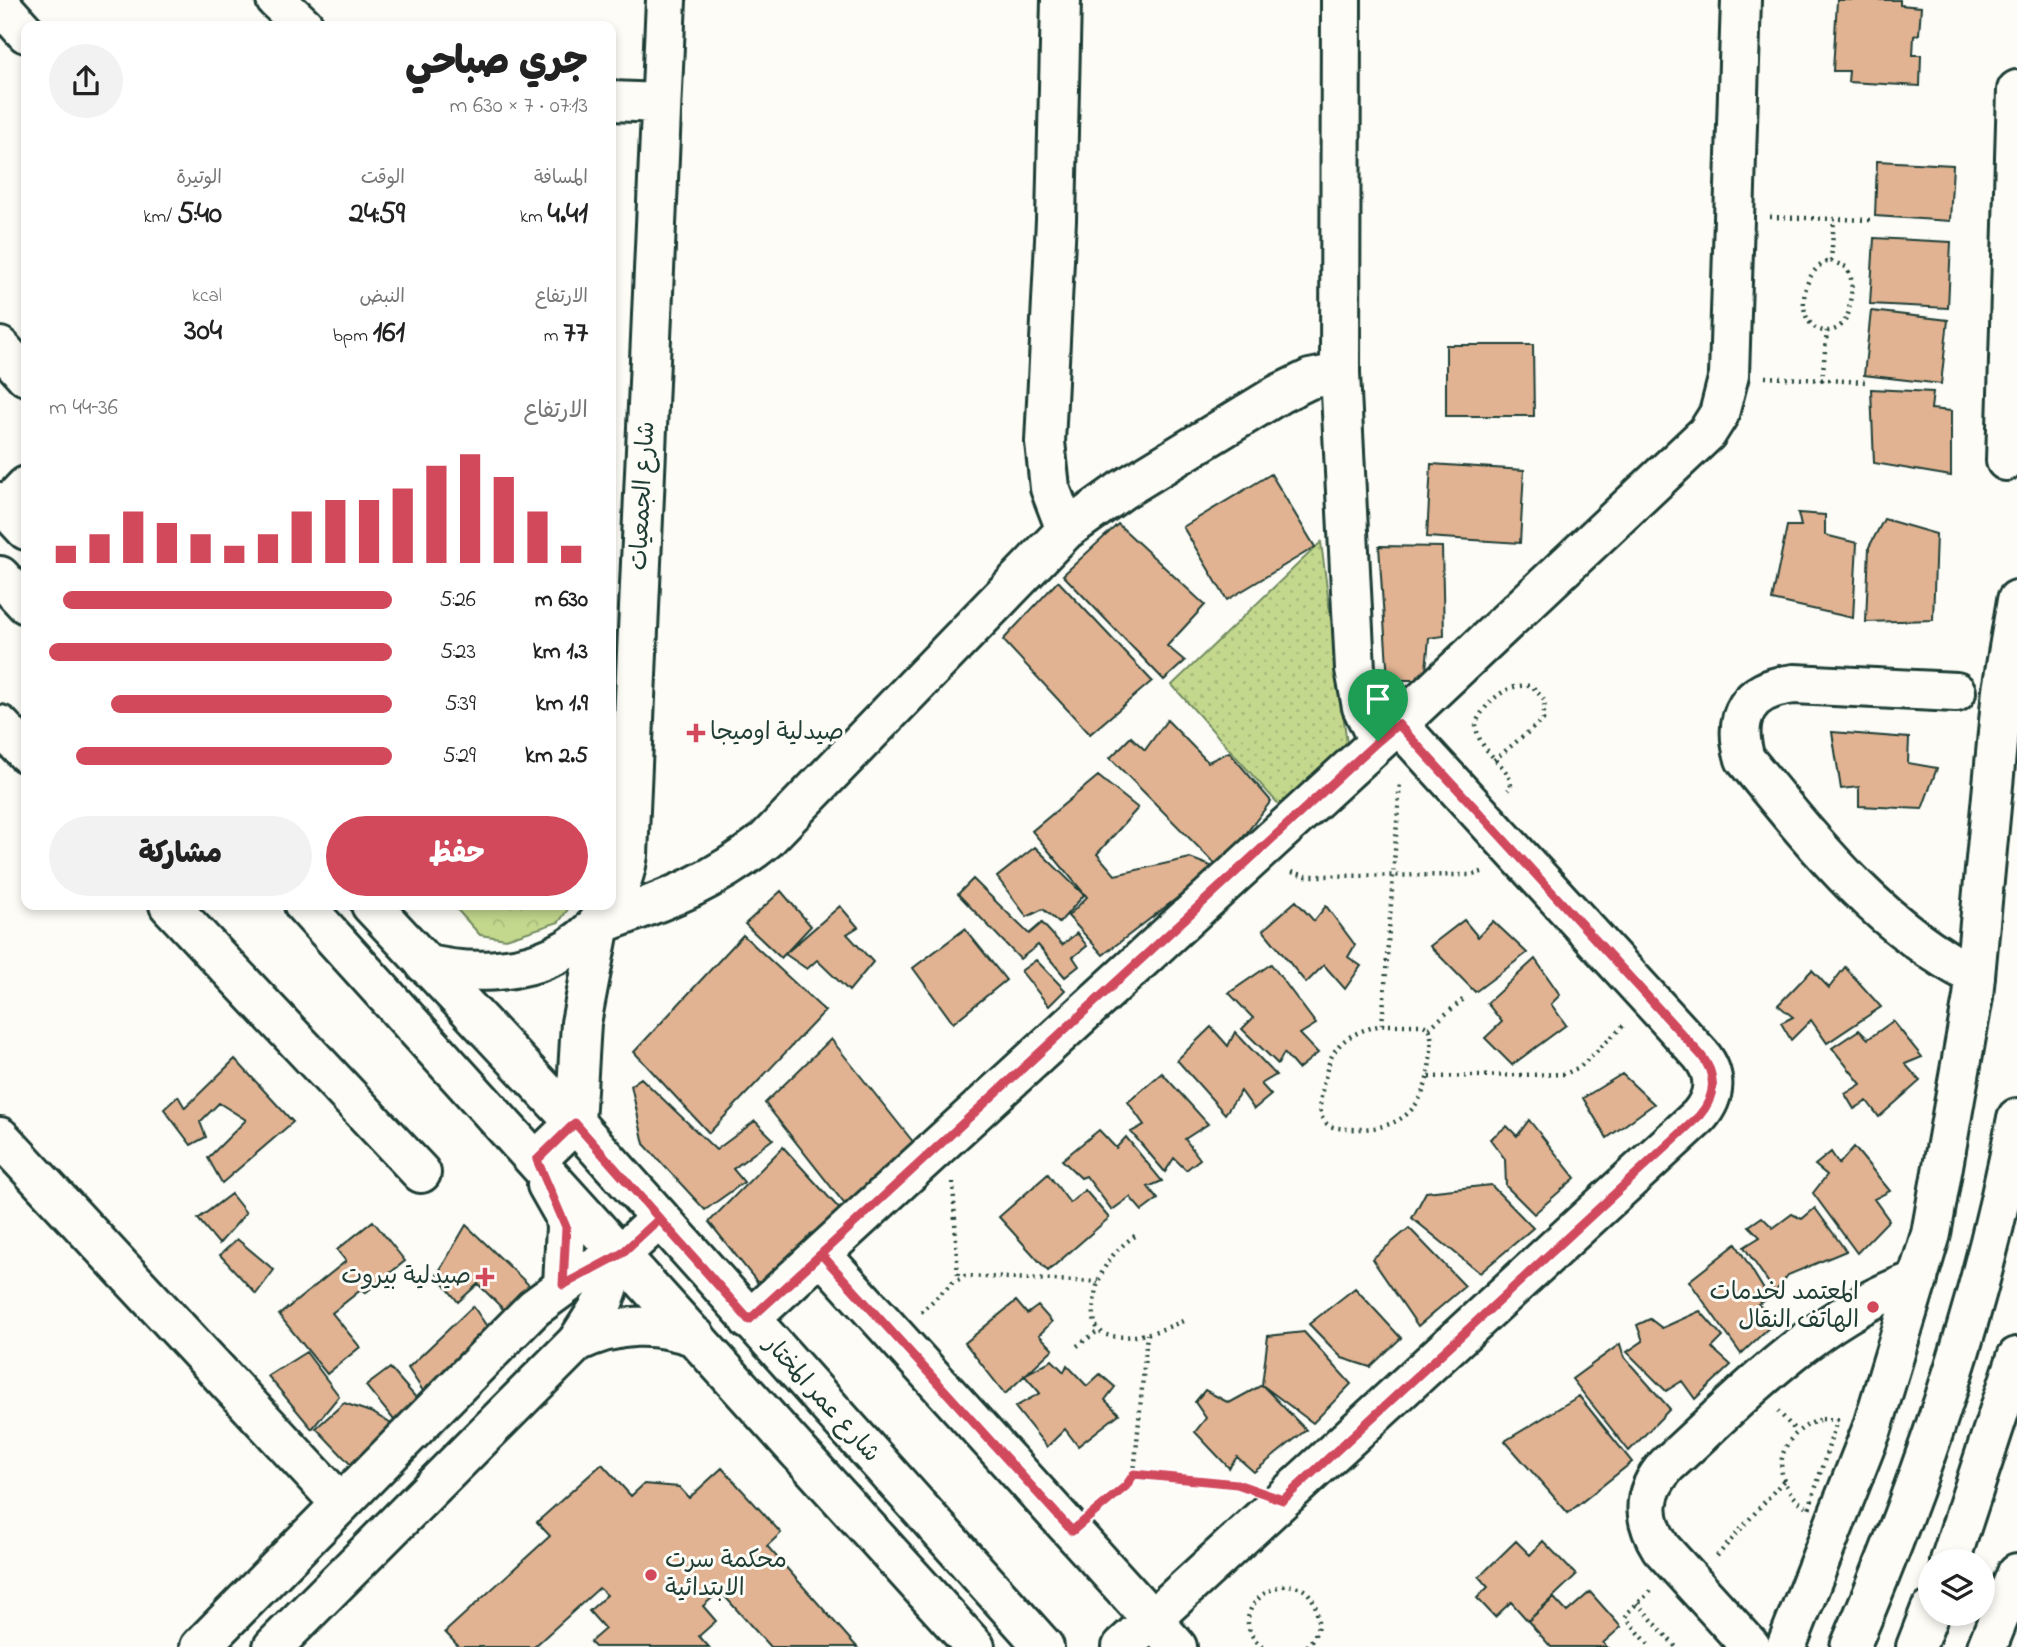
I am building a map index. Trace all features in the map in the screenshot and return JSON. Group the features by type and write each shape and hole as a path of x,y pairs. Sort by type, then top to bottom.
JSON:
{"main road":[{"path":"276,0 299,21"},
{"name":"شارع الجمعيات","path":"616,899 624,880 628,855 666,0"},
{"path":"1061,0 1056,220 1045,442 1050,488 1066,530"},
{"path":"1122,1647 1165,1634 1283,1500 1706,1108 1714,1087 1709,1064 1511,846 1393,731 1362,707 1355,669 1340,373 1341,0"},
{"path":"749,1320 1393,731 1693,450 1719,414 1729,374 1741,0"},
{"path":"0,4 21,27"},
{"path":"2006,461 2017,90"},
{"path":"616,101 661,103"},
{"path":"0,347 21,370"},
{"path":"563,1285 566,1227 537,1160 575,1123 581,1023 600,924 688,892 758,846 1066,530 1122,490 1279,394 1310,379 1340,373"},
{"path":"0,576 21,599"},
{"path":"1786,1647 1872,1429 1931,1234 1975,976 2002,690 2017,600"},
{"path":"1956,692 1794,684 1772,686 1754,698 1742,716 1738,738 1745,759 1877,909 1920,945 1975,976"},
{"path":"0,725 21,748"},
{"path":"174,910 421,1173"},
{"name":"شارع عمر المختار","path":"309,910 975,1647"},
{"name":"شارع عمر المختار","path":"376,910 575,1123 1044,1647"},
{"name":"شارع الجمعيات","path":"425,964 464,971 513,969 541,961 568,948 600,924 610,910"},
{"path":"1850,1647 1892,1550 1939,1421 1977,1295 2017,1118"},
{"path":"0,1137 341,1504"},
{"path":"200,1647 534,1308 563,1285 621,1254 659,1219"},
{"path":"274,1647 578,1342 604,1300 621,1254"},
{"path":"821,1254 1165,1634"},
{"path":"1751,1647 1651,1532 1646,1517 1646,1501 1658,1475 1756,1384 1825,1326 1884,1291 1919,1280"},
{"path":"578,1342 600,1332 648,1325 696,1337"},
{"path":"1954,1549 2017,1357"},
{"path":"1987,1647 2017,1573"},
{"path":"1916,1647 1924,1626"}],"path":[{"path":"1735,216 1870,219"},
{"path":"1831,261 1834,219"},
{"path":"1831,261 1846,267 1853,281 1848,317 1840,327 1827,331 1812,325 1805,312 1811,272 1816,266 1831,261"},
{"path":"1822,381 1827,331"},
{"path":"1729,374 1866,382"},
{"path":"1481,814 1511,788 1510,778 1494,760 1478,738 1476,723 1480,715 1515,685 1534,687 1545,701 1543,720 1494,760"},
{"path":"1382,1026 1393,875 1393,731"},
{"path":"1266,845 1289,869 1299,875 1478,874 1488,870 1511,846"},
{"path":"1429,1028 1465,998"},
{"path":"1429,1077 1565,1074 1580,1067 1651,999"},
{"path":"1423,1025 1429,1028 1429,1077 1418,1103 1396,1122 1368,1130 1337,1128 1325,1122 1321,1110 1330,1057 1347,1037 1382,1026 1423,1025"},
{"path":"930,1154 952,1179 954,1186 958,1279"},
{"path":"1135,1236 1111,1254 1098,1282 1094,1318 1098,1331 1109,1336 1147,1334 1183,1321"},
{"path":"895,1337 958,1279 972,1275 1098,1282"},
{"path":"1077,1346 1098,1331"},
{"path":"1072,1531 1126,1486 1134,1474 1147,1334"},
{"path":"1651,1647 1626,1618 1637,1603 1686,1575 1784,1480 1783,1454 1796,1432 1822,1419 1837,1420 1809,1509 1789,1493 1784,1480"},
{"path":"1134,1474 1237,1484 1283,1500"},
{"path":"1259,1646 1249,1619 1252,1606 1260,1595 1271,1588 1284,1585 1298,1588 1309,1596 1316,1607 1319,1621 1316,1634 1305,1647"},
{"path":"1637,1603 1676,1647"}],"green space":[{"path":"1321,542 1347,744 1328,774 1281,807 1172,685"},
{"path":"458,910 567,910 559,922 506,939 480,935"}],"building":[{"path":"1837,0 1900,0 1900,5 1921,7 1919,34 1914,36 1913,55 1921,55 1920,86 1848,82 1849,71 1833,71"},
{"path":"1877,161 1953,165 1950,221 1875,216"},
{"path":"1874,238 1951,242 1948,308 1870,304"},
{"path":"1871,311 1948,320 1941,384 1864,375"},
{"path":"1446,345 1533,345 1534,416 1446,416"},
{"path":"1871,389 1933,392 1931,409 1951,411 1951,476 1874,463"},
{"path":"1431,464 1524,470 1520,543 1427,537"},
{"path":"1271,474 1315,547 1227,600 1183,527"},
{"path":"1798,513 1825,515 1825,535 1857,543 1853,618 1772,600 1787,526 1801,526"},
{"path":"1884,519 1936,534 1933,620 1866,622 1869,547"},
{"path":"1118,524 1205,605 1167,646 1185,661 1164,680 1063,575"},
{"path":"1379,546 1442,547 1444,636 1429,638 1425,680 1388,680"},
{"path":"1058,581 1152,681 1090,734 1003,640"},
{"path":"1167,720 1208,762 1229,752 1271,801 1238,844 1215,864 1110,758 1131,737 1145,750"},
{"path":"1832,732 1909,738 1908,763 1937,768 1922,809 1859,806 1859,787 1841,789"},
{"path":"1098,776 1138,808 1097,854 1115,875 1190,858 1216,868 1103,955 1068,916 1087,897 1032,831"},
{"path":"1035,847 1084,895 1059,923 1043,909 1027,917 997,877"},
{"path":"973,879 1029,934 1042,923 1062,945 1077,933 1087,946 1073,957 1079,966 1065,977 1038,945 1020,959 958,894"},
{"path":"781,891 811,926 781,958 745,924"},
{"path":"1296,901 1314,921 1326,906 1355,945 1348,957 1361,966 1345,989 1324,965 1306,983 1263,930"},
{"path":"840,906 858,927 847,934 873,962 849,991 817,960 807,969 785,954"},
{"path":"1464,920 1478,937 1493,921 1527,953 1475,992 1430,946"},
{"path":"965,929 1006,980 953,1023 913,968"},
{"path":"743,935 825,1011 709,1133 634,1052"},
{"path":"1535,959 1560,995 1551,1004 1566,1025 1512,1065 1485,1038 1502,1022 1487,1003"},
{"path":"1036,960 1065,990 1049,1006 1021,971"},
{"path":"1271,964 1316,1024 1300,1034 1318,1053 1298,1069 1284,1053 1278,1064 1242,1029 1253,1018 1229,993"},
{"path":"1845,967 1881,1007 1827,1043 1811,1020 1791,1040 1781,1023 1793,1017 1778,1005 1812,970 1829,988"},
{"path":"1893,1021 1922,1057 1905,1064 1920,1081 1879,1117 1867,1101 1854,1109 1845,1094 1861,1084 1832,1048 1859,1030 1868,1039"},
{"path":"1211,1027 1228,1046 1235,1032 1276,1075 1261,1084 1271,1095 1254,1109 1241,1091 1225,1114 1177,1060"},
{"path":"831,1039 918,1148 847,1207 765,1103"},
{"path":"235,1059 293,1122 222,1183 208,1158 246,1120 219,1103 200,1122 206,1137 191,1145 164,1109 178,1096 185,1108"},
{"path":"1162,1073 1208,1124 1185,1139 1200,1159 1186,1170 1174,1158 1165,1172 1131,1132 1144,1125 1128,1102"},
{"path":"1622,1074 1654,1104 1607,1138 1583,1098"},
{"path":"641,1078 716,1150 755,1121 773,1139 733,1169 744,1182 705,1210 644,1144 631,1085"},
{"path":"1529,1120 1575,1178 1534,1214 1506,1186 1505,1159 1490,1139 1507,1126 1517,1136"},
{"path":"1099,1130 1116,1148 1126,1137 1162,1181 1148,1187 1158,1199 1142,1211 1130,1197 1112,1210 1086,1176 1081,1178 1062,1160"},
{"path":"783,1147 844,1214 762,1288 709,1222"},
{"path":"1854,1147 1890,1191 1874,1199 1889,1220 1857,1253 1813,1193 1827,1175 1815,1165 1831,1152 1839,1164"},
{"path":"1048,1174 1070,1203 1085,1190 1109,1218 1048,1271 999,1217"},
{"path":"1491,1185 1533,1228 1480,1273 1412,1218 1426,1192"},
{"path":"231,1194 246,1213 219,1244 198,1219"},
{"path":"1815,1208 1846,1251 1788,1275 1775,1292 1744,1247 1760,1237 1749,1226 1762,1217 1773,1228 1792,1214 1802,1219"},
{"path":"373,1221 405,1261 365,1293 362,1289 332,1313 360,1347 327,1374 279,1315 346,1261 337,1250"},
{"path":"466,1225 531,1287 510,1316 478,1284 458,1302 437,1275"},
{"path":"1409,1228 1465,1286 1418,1326 1372,1259"},
{"path":"237,1239 274,1270 256,1294 220,1255"},
{"path":"1736,1244 1769,1298 1758,1304 1776,1321 1741,1354 1689,1281"},
{"path":"1355,1288 1401,1338 1370,1367 1342,1358 1309,1324"},
{"path":"1016,1301 1027,1314 1038,1306 1052,1322 1039,1335 1053,1349 1005,1394 965,1343"},
{"path":"473,1306 492,1334 429,1400 408,1368"},
{"path":"1700,1311 1723,1337 1712,1348 1731,1365 1695,1399 1682,1381 1666,1391 1627,1352 1643,1341 1637,1325 1650,1319 1662,1328"},
{"path":"1304,1332 1351,1384 1313,1423 1262,1385 1268,1336"},
{"path":"1620,1344 1624,1357 1670,1409 1629,1451 1572,1379"},
{"path":"306,1352 339,1396 312,1429 268,1376"},
{"path":"1052,1360 1064,1372 1067,1365 1087,1386 1100,1374 1115,1387 1105,1400 1119,1414 1078,1446 1065,1429 1047,1447 1015,1407 1040,1393 1024,1375"},
{"path":"390,1368 425,1408 403,1431 366,1386"},
{"path":"1262,1385 1306,1430 1254,1472 1237,1457 1229,1468 1195,1432 1206,1418 1195,1402 1205,1390 1229,1403"},
{"path":"1579,1396 1632,1462 1568,1513 1505,1441"},
{"path":"344,1403 373,1413 403,1431 352,1466 316,1428"},
{"path":"602,1464 631,1496 644,1484 679,1487 689,1498 722,1468 781,1533 767,1546 857,1647 770,1647 720,1591 703,1606 716,1621 699,1636 709,1647 595,1647 590,1642 605,1629 589,1611 607,1595 599,1588 534,1647 459,1647 445,1632 550,1536 537,1522"},
{"path":"1516,1541 1530,1555 1543,1541 1576,1575 1528,1621 1511,1602 1495,1617 1477,1598 1488,1587 1479,1577"},
{"path":"1590,1592 1621,1627 1603,1643 1607,1647 1551,1647 1528,1621 1554,1598 1567,1612"}],"place":[{"name":"صيدلية اوميجا","path":"696,733"},
{"name":"صيدلية بيروت","path":"485,1277"},
{"name":"المعتمد لخدمات الهاتف النقال","path":"1873,1307"},
{"name":"محكمة سرت الابتدائية","path":"651,1575"}],"route":[{"path":"1378,741 749,1320 659,1219 621,1254 601,1262 563,1285 566,1239 564,1215 537,1160 575,1123 749,1320 821,1254 1072,1531 1126,1486 1134,1474 1237,1484 1268,1492 1283,1500 1699,1116 1706,1108 1714,1087 1709,1064 1398,724 1378,741"}]}
